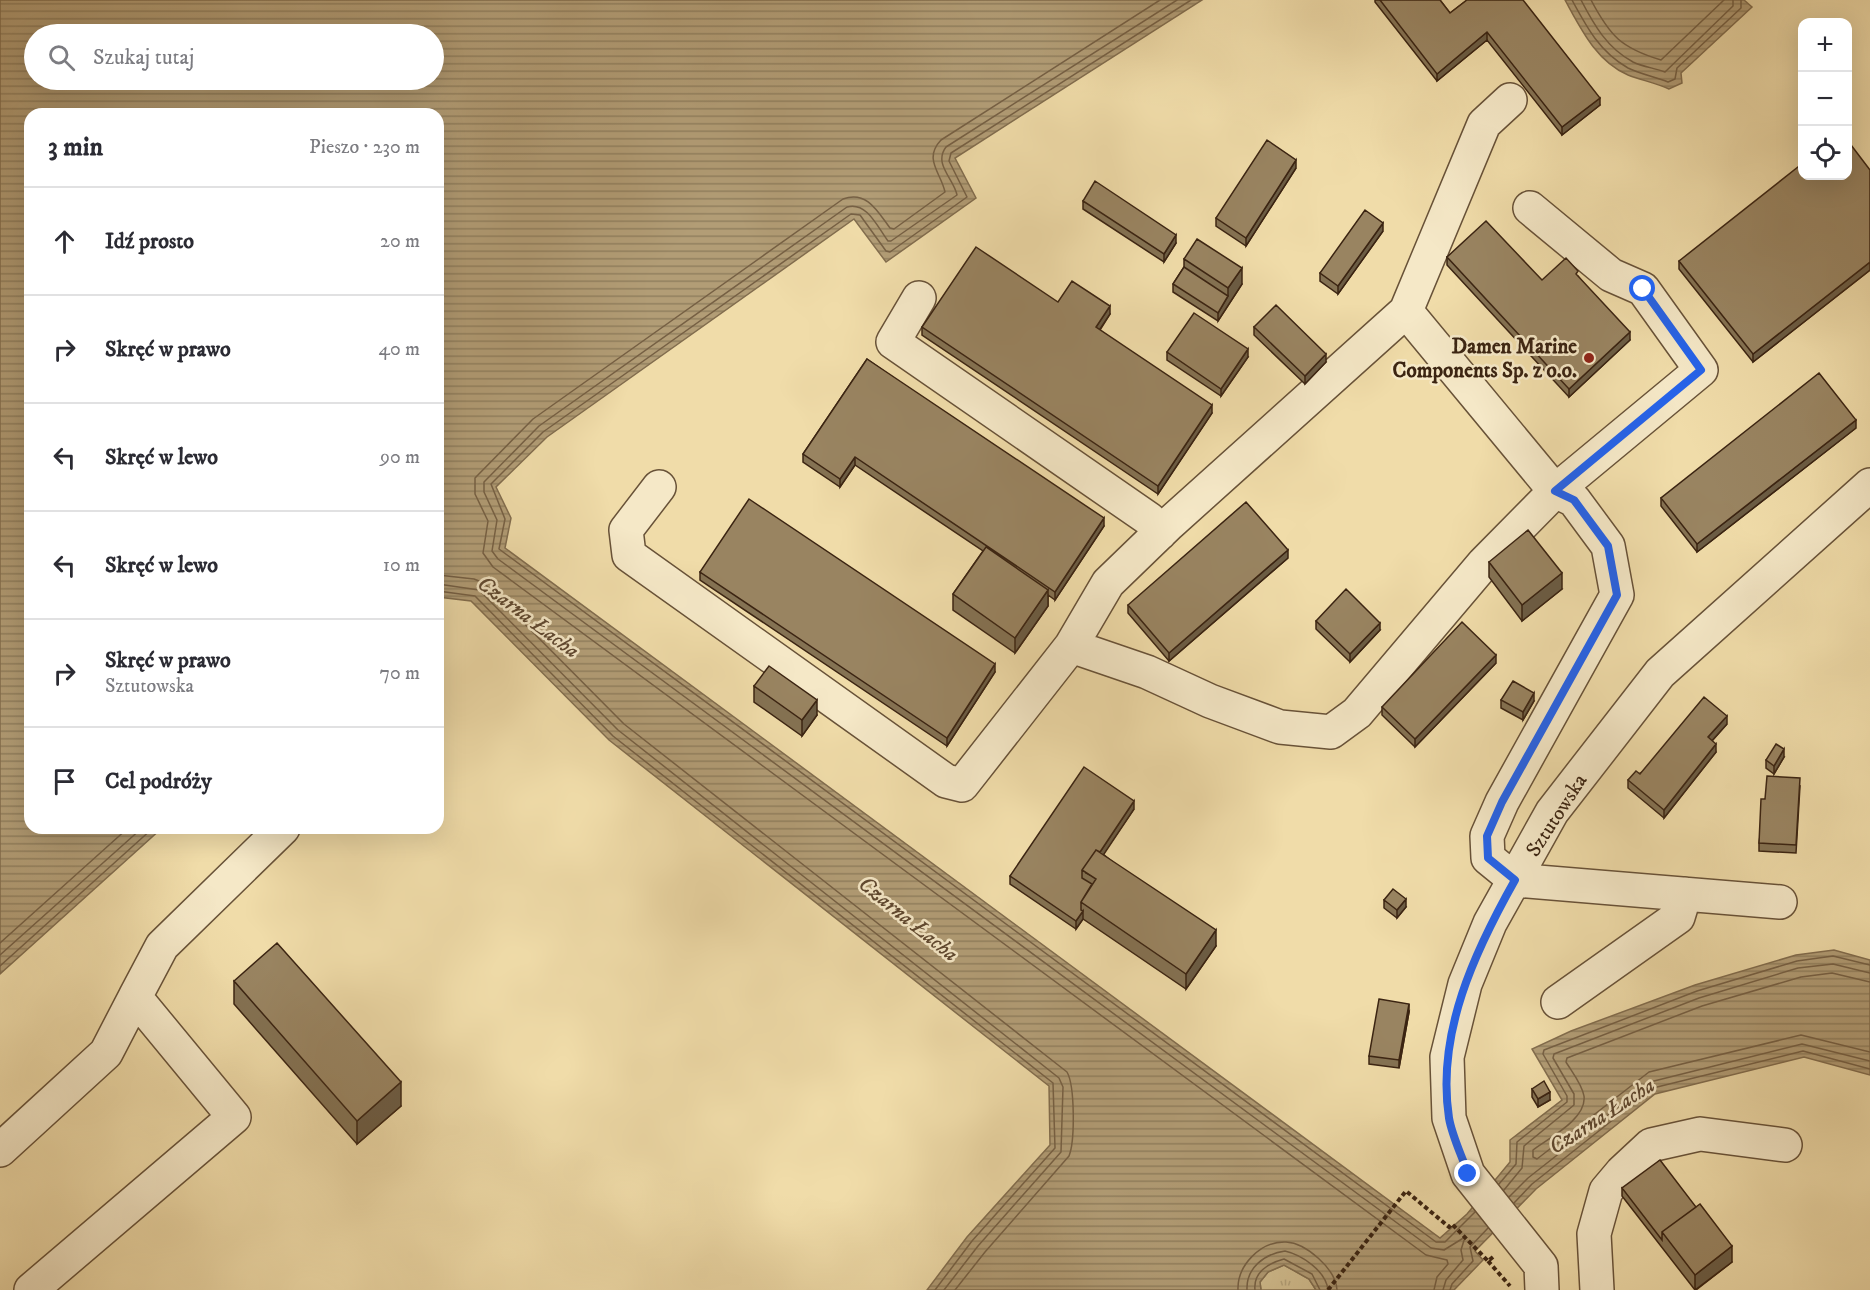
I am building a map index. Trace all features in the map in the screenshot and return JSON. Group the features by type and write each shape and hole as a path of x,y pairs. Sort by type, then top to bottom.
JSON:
{"street":[{"path":"659,486 626,530 629,555 946,781 962,785 1071,646 1108,583 1406,310 1484,124 1510,100"},
{"path":"1071,646 1147,672 1209,701 1280,727 1332,732 1357,713 1484,563 1555,491 1701,370 1643,289 1611,275 1530,208"},
{"path":"920,298 893,342 1149,519 1160,533"},
{"path":"1406,310 1555,491 1574,500 1608,546 1617,595 1502,802 1487,836 1488,858 1515,880 1780,902"},
{"name":"Sztutowska","path":"1542,1290 1541,1266 1468,1174 1449,1118 1447,1057 1461,994 1490,923 1552,812 1660,673 1870,485"},
{"path":"0,1149 106,1053 162,946 277,834"},
{"path":"1558,1002 1677,917 1685,894"},
{"path":"31,1290 234,1117 135,998"},
{"path":"1597,1290 1594,1233 1606,1191 1622,1172 1651,1145 1700,1134 1785,1145"}],"path":[{"path":"1328,1290 1406,1191 1449,1227 1452,1224 1489,1260 1504,1281 1519,1290"}],"green space":[{"path":"1284,1265 1309,1279 1316,1290 1261,1290 1260,1282 1268,1272"}],"water":[{"name":"Czarna Łacha","path":"0,0 1202,0 955,158 976,198 886,262 854,219 547,437 496,487 511,518 505,548 1440,1238 1467,1214 1510,1162 1510,1140 1562,1100 1532,1049 1571,1031 1695,985 1796,955 1834,950 1870,960 1870,1075 1804,1057 1655,1094 1536,1189 1475,1251 1483,1260 1454,1290 1316,1290 1309,1279 1284,1265 1268,1272 1260,1282 1261,1290 927,1290 967,1237 1050,1145 1049,1086 609,740 471,601 444,598 444,108 24,108 24,834 155,834 0,974"},
{"path":"1565,0 1744,0 1752,7 1681,73 1682,83 1669,89 1628,75 1607,61 1590,43"}],"building":[{"path":"1380,0 1440,0 1450,13 1467,0 1523,0 1600,98 1562,127 1487,32 1437,74"},
{"path":"1267,140 1296,160 1246,238 1216,218"},
{"path":"1852,146 1870,170 1870,262 1753,354 1679,261 1798,167 1798,180 1852,180"},
{"path":"1095,181 1176,235 1164,254 1083,201"},
{"path":"1365,210 1383,223 1338,286 1320,273"},
{"path":"1486,221 1542,280 1566,258 1578,271 1576,274 1630,332 1569,389 1447,257"},
{"path":"1197,239 1242,268 1228,288 1184,259"},
{"path":"976,247 1058,302 1072,281 1110,306 1096,327 1212,405 1158,486 922,327"},
{"path":"1184,267 1228,296 1218,313 1173,284"},
{"path":"1276,305 1326,354 1305,376 1254,327"},
{"path":"1194,313 1248,349 1221,389 1167,352"},
{"path":"867,359 1104,518 1055,592 855,457 840,479 803,454"},
{"path":"1819,373 1856,420 1697,544 1661,498"},
{"path":"749,499 995,664 947,738 700,572"},
{"path":"1246,502 1288,550 1169,653 1128,605"},
{"path":"1528,530 1562,573 1522,605 1489,562"},
{"path":"986,547 1048,590 1015,638 953,594"},
{"path":"1346,589 1380,623 1350,654 1316,621"},
{"path":"1462,622 1496,655 1415,739 1382,707"},
{"path":"769,666 817,700 802,720 754,686"},
{"path":"1513,681 1534,693 1523,712 1501,700"},
{"path":"1704,697 1727,716 1708,737 1716,744 1664,810 1628,780 1636,771 1640,774"},
{"path":"1776,744 1784,749 1774,766 1766,760"},
{"path":"1084,767 1134,801 1100,852 1096,850 1082,870 1082,878 1092,884 1081,902 1083,911 1076,921 1010,876"},
{"path":"1767,776 1800,778 1796,845 1759,843 1761,799 1765,799"},
{"path":"1096,850 1216,930 1186,974 1081,902 1096,879 1082,870"},
{"path":"1393,889 1406,899 1397,910 1384,900"},
{"path":"277,943 401,1082 357,1121 234,981"},
{"path":"1379,999 1409,1004 1399,1060 1369,1056"},
{"path":"1544,1081 1550,1092 1538,1099 1532,1089"},
{"path":"1660,1160 1696,1207 1662,1232 1662,1240 1622,1188"},
{"path":"1700,1204 1732,1246 1695,1275 1662,1232"}],"place":[{"name":"Damen Marine Components Sp. z o.o.","path":"1589,358"}],"route":[{"path":"1468,1174 1449,1118 1447,1057 1461,994 1490,923 1515,880 1488,858 1487,836 1502,802 1617,595 1608,546 1574,500 1555,491 1701,370 1643,289"}]}
